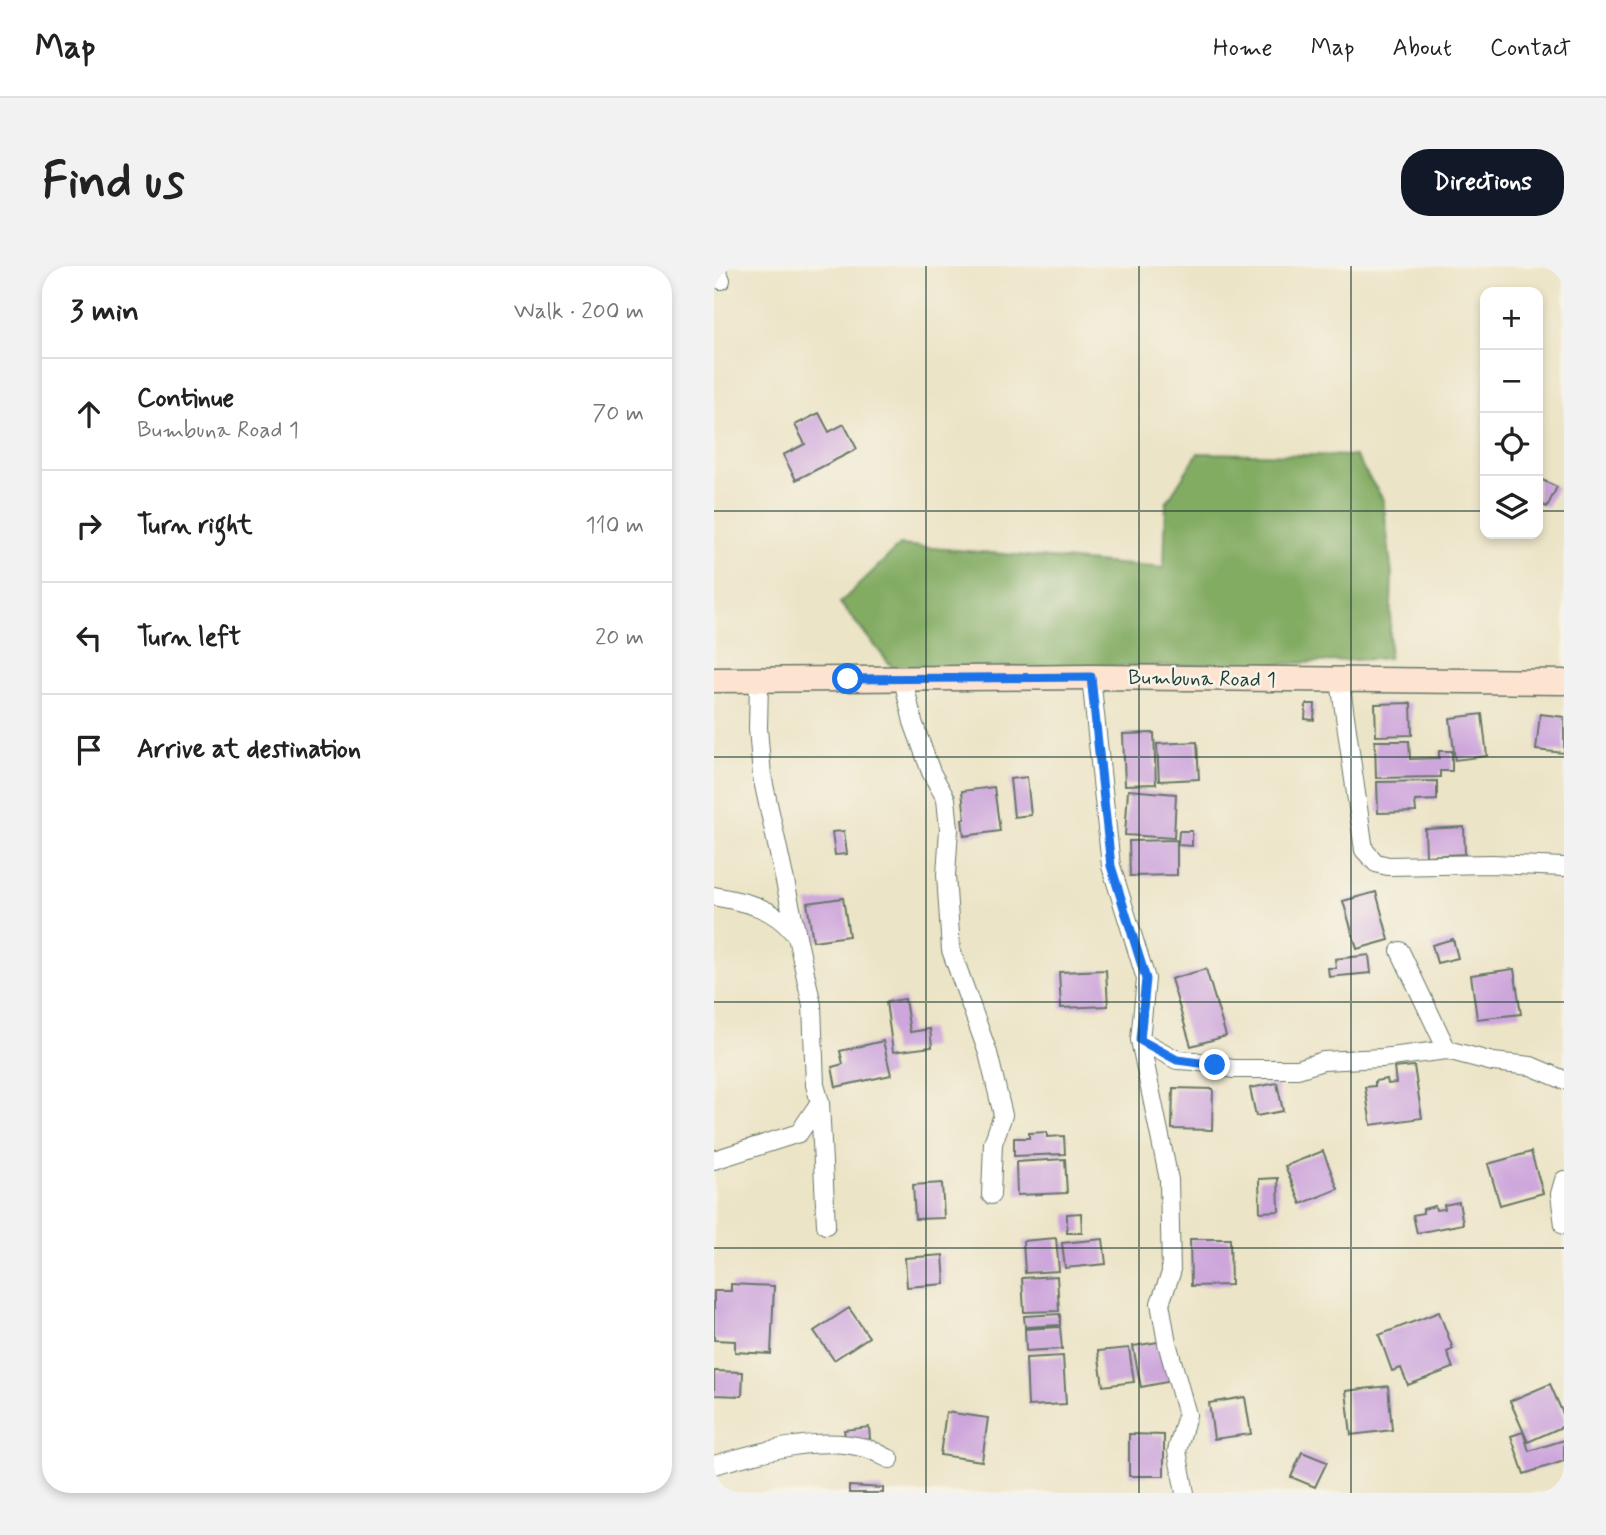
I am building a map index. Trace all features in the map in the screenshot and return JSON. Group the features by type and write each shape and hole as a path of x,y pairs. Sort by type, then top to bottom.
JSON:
{"main road":[{"name":"Bumbuna Road 1","path":"714,680 1091,677 1564,682"}],"street":[{"path":"1091,677 1111,866 1146,979 1140,1040 1169,1180 1171,1273 1160,1303 1167,1343 1187,1415 1177,1451 1185,1493"},
{"path":"903,679 913,722 931,772 946,799 949,830 946,875 951,950 988,1053 1003,1115 993,1143 991,1195"},
{"path":"759,680 758,728 762,776 789,895 794,933 812,1005 814,1085 820,1102 826,1225"},
{"path":"1340,681 1364,850 1369,858 1376,863 1407,867 1492,864 1564,867"},
{"path":"714,896 757,906 782,918 794,933"},
{"path":"1400,951 1447,1050"},
{"path":"1140,1040 1177,1060 1233,1069 1298,1069 1323,1061 1382,1058 1447,1050 1493,1062 1531,1066 1564,1080"},
{"path":"714,1160 799,1133 820,1102"},
{"path":"1564,1180 1560,1194 1564,1225"},
{"path":"714,1465 763,1451 826,1444 865,1448 890,1460"}],"green space":[{"path":"1198,453 1355,456 1383,499 1392,575 1389,658 1264,665 893,668 840,603 900,545 1164,568 1166,503"}],"building":[{"path":"819,413 829,432 844,424 857,449 796,480 783,455 805,444 795,425"},
{"path":"1543,480 1557,487 1547,507 1543,505"},
{"path":"1411,703 1412,735 1376,736 1375,704"},
{"path":"1306,704 1315,704 1314,720 1305,719"},
{"path":"1482,714 1487,756 1455,760 1450,718"},
{"path":"1540,714 1564,717 1564,753 1536,750"},
{"path":"1154,733 1156,784 1125,785 1123,734"},
{"path":"1375,741 1409,741 1410,759 1439,758 1439,751 1452,751 1452,771 1440,771 1440,777 1376,778"},
{"path":"1197,742 1199,779 1159,781 1157,744"},
{"path":"1027,777 1031,815 1014,817 1010,779"},
{"path":"1437,781 1437,800 1415,801 1416,812 1378,813 1377,782"},
{"path":"994,787 1000,831 964,836 962,791"},
{"path":"1128,790 1176,794 1174,838 1125,835"},
{"path":"1464,827 1465,854 1426,856 1425,829"},
{"path":"844,831 847,854 835,855 832,832"},
{"path":"1179,831 1192,831 1192,846 1178,845"},
{"path":"1177,840 1177,875 1130,876 1129,841"},
{"path":"1376,892 1389,940 1357,949 1343,901"},
{"path":"843,898 849,936 813,941 807,903"},
{"path":"1453,939 1458,958 1437,963 1432,945"},
{"path":"1369,955 1371,973 1329,977 1328,968 1336,968 1335,959"},
{"path":"1206,969 1226,1036 1191,1046 1171,979"},
{"path":"1514,969 1521,1014 1477,1019 1471,975"},
{"path":"1106,970 1108,1006 1061,1008 1059,972"},
{"path":"905,999 910,1032 930,1029 932,1047 893,1052 886,1002"},
{"path":"883,1041 891,1075 836,1087 832,1067 843,1064 840,1051"},
{"path":"1414,1066 1422,1118 1371,1125 1365,1087 1375,1086 1375,1081 1387,1079 1388,1084 1396,1083 1394,1068"},
{"path":"1277,1083 1283,1111 1256,1116 1250,1088"},
{"path":"1173,1088 1213,1089 1212,1130 1172,1129"},
{"path":"1047,1132 1047,1137 1064,1136 1065,1154 1014,1156 1014,1138 1029,1138 1029,1133"},
{"path":"1323,1151 1338,1189 1301,1204 1285,1166"},
{"path":"1531,1152 1543,1193 1500,1205 1488,1164"},
{"path":"1065,1159 1067,1193 1017,1195 1016,1162"},
{"path":"1278,1178 1279,1211 1260,1212 1259,1179"},
{"path":"942,1183 944,1218 915,1219 913,1185"},
{"path":"1459,1202 1463,1224 1417,1233 1413,1215 1423,1213 1423,1209 1435,1206 1436,1210 1445,1209 1444,1205"},
{"path":"1081,1213 1082,1233 1067,1233 1067,1214"},
{"path":"1056,1238 1059,1271 1025,1273 1023,1241"},
{"path":"1103,1239 1106,1264 1065,1268 1062,1243"},
{"path":"1190,1239 1230,1239 1231,1285 1191,1286"},
{"path":"943,1255 945,1284 907,1287 905,1258"},
{"path":"1057,1276 1059,1311 1024,1312 1022,1278"},
{"path":"731,1284 774,1286 771,1354 735,1352 735,1341 714,1340 714,1291 731,1291"},
{"path":"849,1308 869,1337 834,1360 814,1331"},
{"path":"1439,1312 1453,1349 1447,1352 1453,1368 1408,1385 1401,1368 1392,1371 1379,1335"},
{"path":"1060,1314 1060,1325 1025,1327 1024,1316"},
{"path":"1060,1327 1062,1349 1026,1351 1025,1329"},
{"path":"1165,1341 1172,1381 1141,1387 1133,1346"},
{"path":"1129,1348 1134,1382 1103,1386 1098,1351"},
{"path":"1063,1356 1066,1404 1028,1406 1026,1358"},
{"path":"714,1371 743,1372 742,1396 714,1395"},
{"path":"1550,1384 1564,1416 1564,1426 1528,1442 1510,1401"},
{"path":"1388,1386 1392,1430 1351,1435 1346,1391"},
{"path":"1245,1397 1251,1434 1214,1439 1209,1403"},
{"path":"946,1412 988,1418 982,1461 940,1455"},
{"path":"869,1427 870,1439 846,1442 844,1430"},
{"path":"1523,1432 1529,1451 1564,1440 1564,1461 1524,1474 1511,1436"},
{"path":"1129,1434 1164,1435 1164,1476 1129,1476"},
{"path":"1302,1452 1327,1462 1315,1487 1291,1477"},
{"path":"849,1486 883,1488 883,1493 849,1493"}],"route":[{"path":"848,679 1091,677 1111,866 1146,979 1140,1040 1177,1060 1215,1065"}]}
